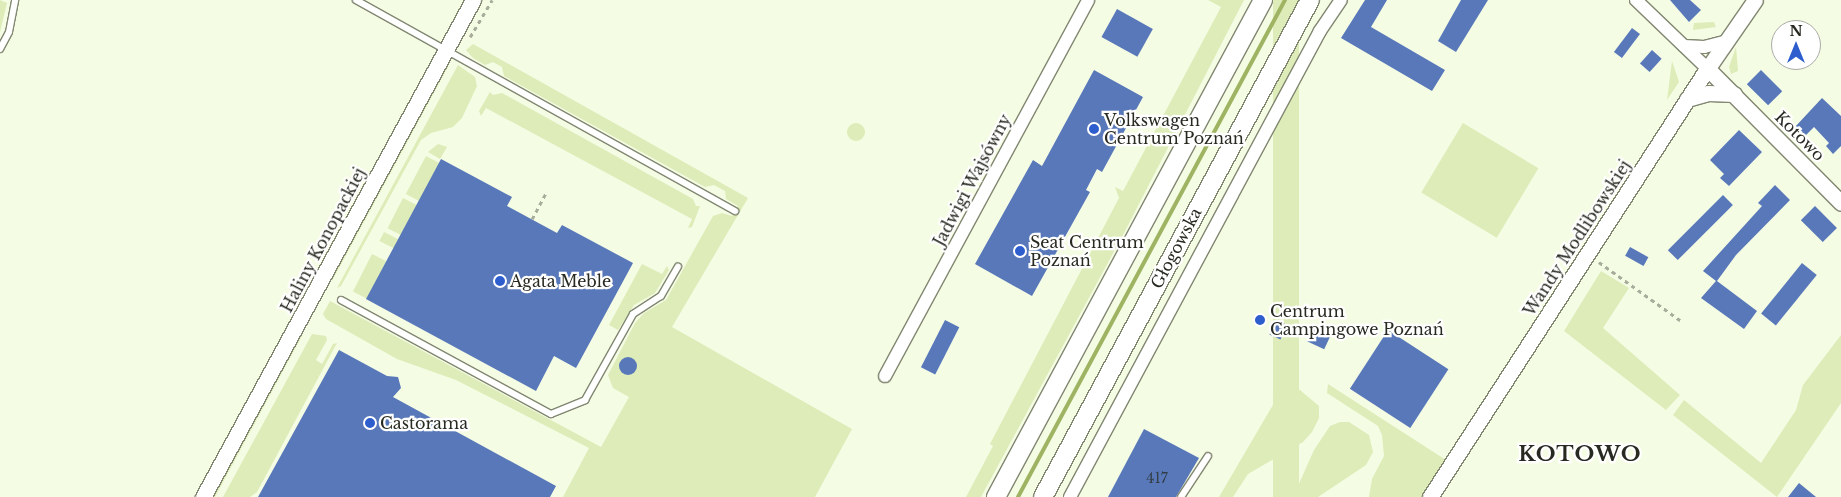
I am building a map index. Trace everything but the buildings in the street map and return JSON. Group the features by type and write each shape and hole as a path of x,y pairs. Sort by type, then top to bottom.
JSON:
{"main road":[{"path":"996,497 1263,0"},
{"name":"Głogowska","path":"1043,497 1310,0"}],"street":[{"name":"Haliny Konopackiej","path":"203,497 473,0"},
{"name":"Jadwigi Wajsówny","path":"885,376 1088,0"},
{"path":"1070,497 1320,31 1341,0"},
{"name":"Kotowo","path":"1636,0 1734,94 1841,203"},
{"name":"Wandy Modlibowskiej","path":"1430,497 1724,42 1755,0"},
{"path":"1684,46 1704,47 1724,42"},
{"path":"1687,99 1708,93 1734,94"}],"lane":[{"path":"0,49 9,32 15,0"},
{"path":"356,0 735,211"},
{"path":"341,300 551,414 585,400 633,314 661,296 678,266"},
{"path":"1181,497 1208,456"}],"path":[{"path":"532,219 546,193"},
{"path":"1586,256 1680,320"}],"green space":[{"path":"0,0 7,3 0,32"},
{"path":"1208,0 1244,0 1123,235 981,497 966,497 993,446 990,444 1119,198 1115,187 1123,191 1221,7"},
{"path":"1273,0 1299,0 1299,497 1273,497"},
{"path":"1714,22 1716,27 1693,30 1694,23"},
{"path":"473,44 748,198 672,327 852,429 815,497 563,497 589,448 456,380 397,359 326,319 323,314 330,301 601,447 629,397 613,388 608,375 635,323 644,313 666,300 713,216 722,213 732,216 738,206 726,199 725,191 714,185 705,187 504,76 502,67 493,62 485,65 473,58 466,50"},
{"path":"1736,47 1738,71 1731,74 1729,67"},
{"path":"1672,61 1679,82 1667,100"},
{"path":"449,65 332,281 333,272 443,71"},
{"path":"458,65 475,77 477,86 462,118 453,127 431,133 421,140 341,286 337,288"},
{"path":"490,92 493,95 502,93 693,199 696,206 700,206 692,227 688,228 692,219 486,108 481,116 479,111"},
{"path":"856,123 864,128 865,132 860,140 856,141 848,136 847,132 852,124"},
{"path":"1463,123 1538,168 1497,238 1421,192"},
{"path":"438,144 447,147 440,159 428,152"},
{"path":"426,156 439,163 419,201 406,194"},
{"path":"403,198 417,205 402,236 388,228"},
{"path":"384,232 398,239 394,248 379,241"},
{"path":"372,254 386,261 367,299 353,291"},
{"path":"642,264 662,274 667,266 669,270 655,293 634,305 618,330 609,325"},
{"path":"1601,271 1629,288 1603,328 1680,395 1666,410 1564,331"},
{"path":"303,334 215,497 211,497 296,342"},
{"path":"312,334 326,336 327,340 316,360 322,364 333,344 337,343 257,492 250,497 223,497"},
{"path":"1841,335 1841,403 1777,497 1673,415 1684,400 1761,463 1796,410 1803,385"},
{"path":"1328,384 1446,460 1422,497 1369,497 1372,479 1384,456 1382,435 1378,426 1327,393"},
{"path":"1300,390 1319,406 1319,418 1312,432 1303,442 1248,474 1233,497 1219,497 1277,398 1283,391"},
{"path":"1340,422 1349,422 1369,435 1373,452 1366,465 1318,497 1293,497 1314,450 1330,426"}],"waterway":[{"path":"1018,497 1285,0"}],"place":[{"name":"Volkswagen Centrum Poznań","path":"1094,129"},
{"name":"Seat Centrum Poznań","path":"1020,251"},
{"name":"Agata Meble","path":"500,281"},
{"name":"Centrum Campingowe Poznań","path":"1260,320"},
{"name":"Castorama","path":"370,423"}],"district":[{"name":"KOTOWO","path":"1580,454"}]}
